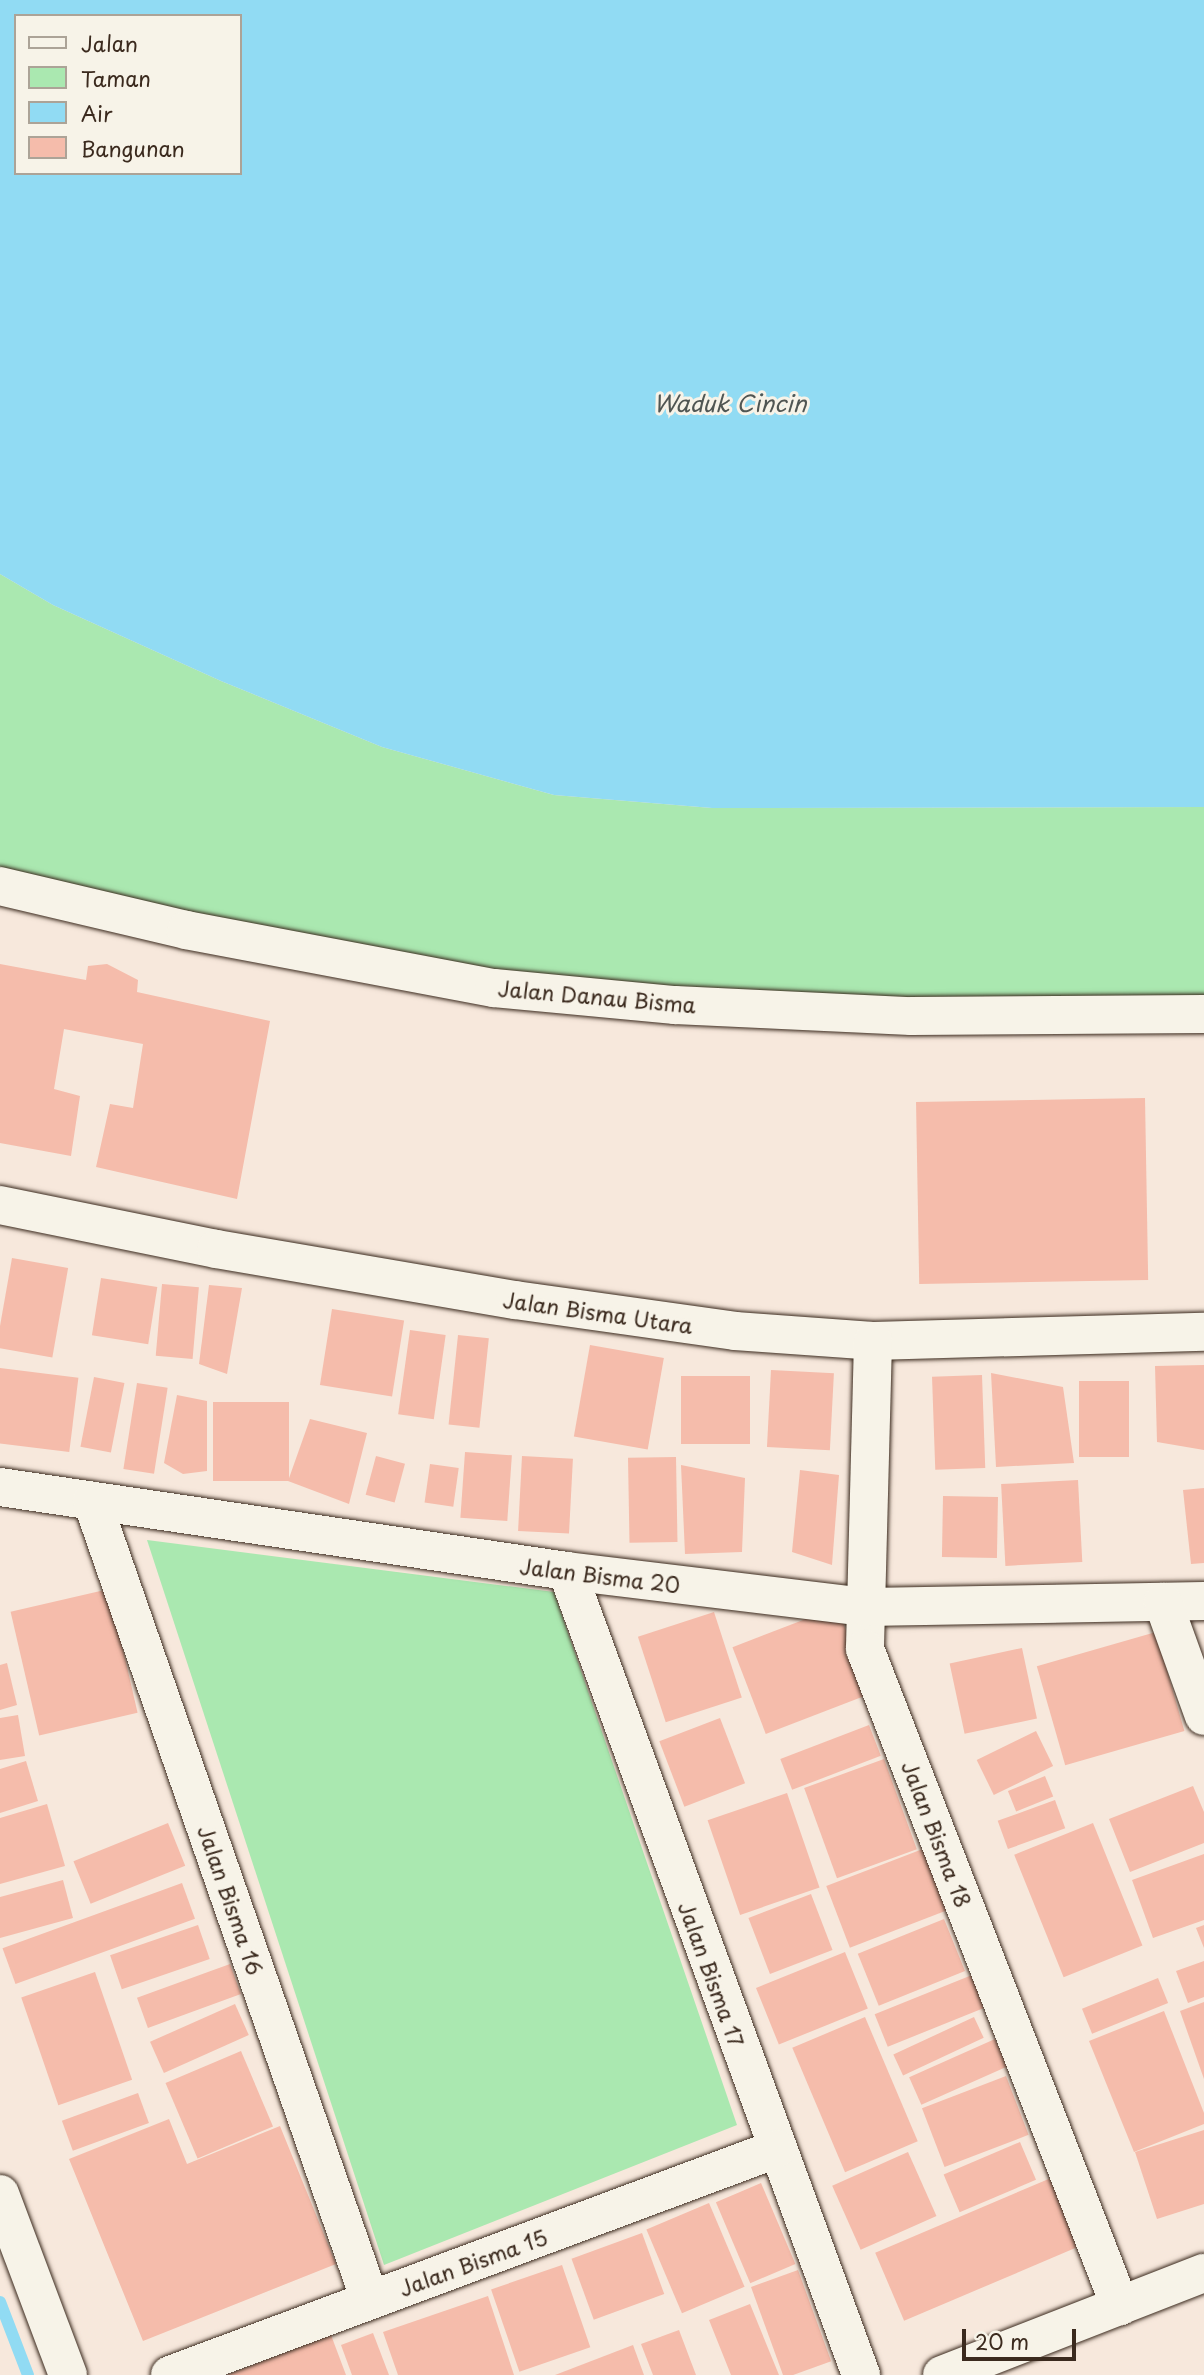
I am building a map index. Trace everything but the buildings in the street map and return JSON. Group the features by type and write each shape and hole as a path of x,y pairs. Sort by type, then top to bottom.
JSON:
{"street":[{"name":"Jalan Danau Bisma","path":"0,886 186,929 494,988 675,1005 911,1016 1204,1014"},
{"name":"Jalan Bisma Utara","path":"0,1205 216,1249 515,1300 735,1331 873,1341 1204,1332"},
{"name":"Jalan Bisma 18","path":"873,1341 865,1648 1121,2306"},
{"name":"Jalan Bisma 20","path":"0,1487 567,1571 866,1607 1204,1601"},
{"name":"Jalan Bisma 16","path":"92,1501 370,2300"},
{"name":"Jalan Bisma 17","path":"567,1571 776,2149 861,2375"},
{"path":"1163,1602 1204,1716"},
{"name":"Jalan Bisma 15","path":"170,2375 776,2149"},
{"path":"0,2194 68,2375"},
{"path":"942,2375 999,2365 1121,2306 1204,2273"}],"green space":[{"path":"0,574 53,605 221,681 382,747 554,795 712,808 1204,807 1204,1009 675,1005 0,884"},
{"path":"147,1540 554,1592 737,2125 384,2265"}],"water":[{"name":"Waduk Cincin","path":"0,0 1204,0 1204,807 712,808 554,795 382,747 221,681 53,605 0,574"}],"waterway":[{"path":"0,2302 28,2375"}]}
